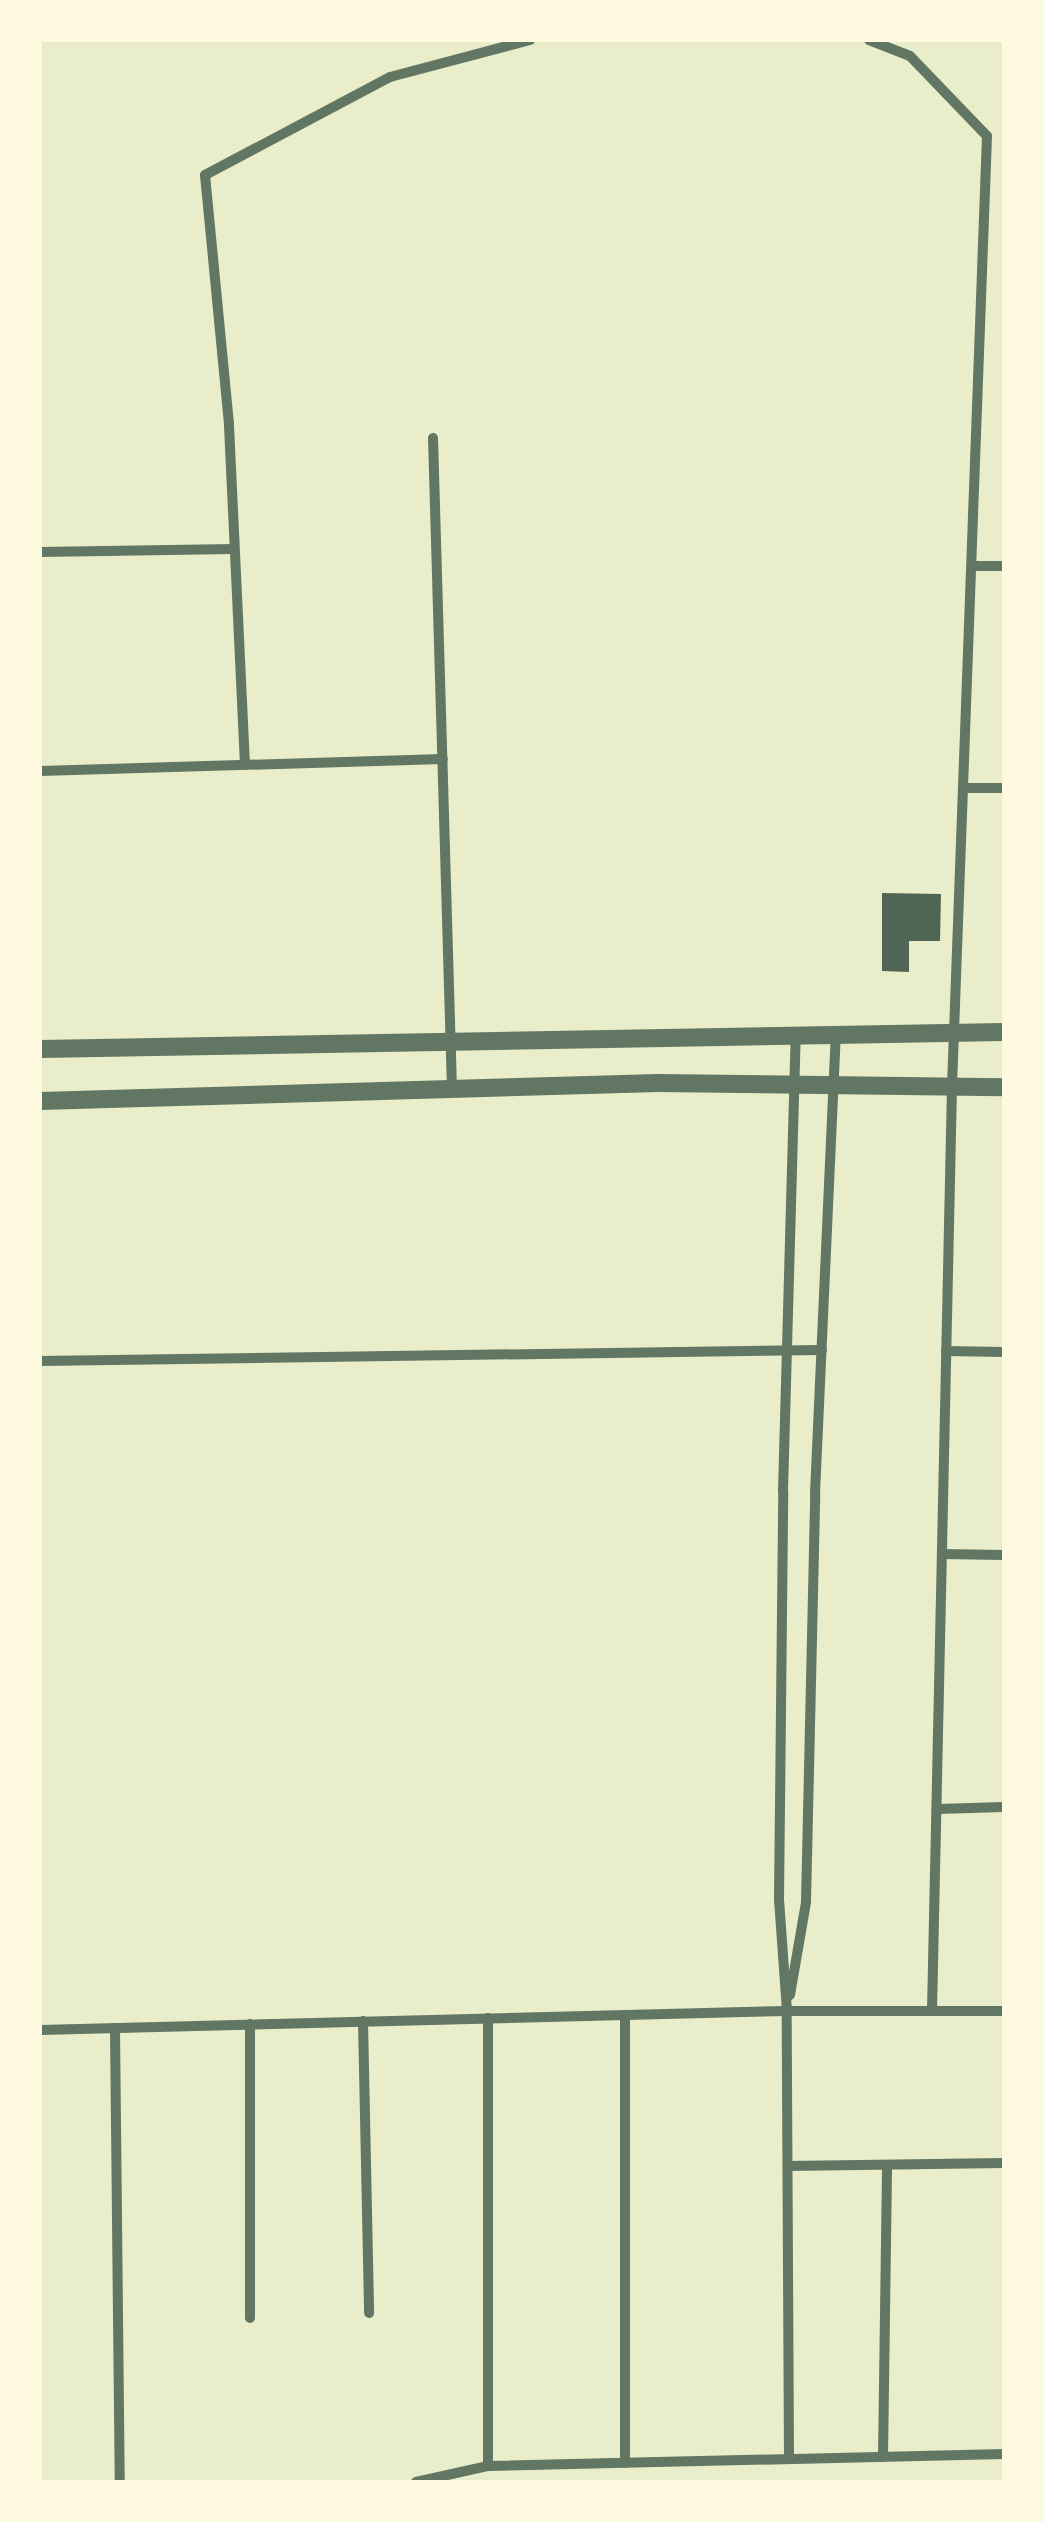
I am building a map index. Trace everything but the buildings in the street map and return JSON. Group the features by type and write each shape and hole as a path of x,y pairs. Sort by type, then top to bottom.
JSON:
{"street":[{"path":"245,765 229,424 205,175 390,77 530,40"},
{"path":"868,40 910,56 986,136 952,1087 932,2011"},
{"path":"434,438 452,1089"},
{"path":"40,552 234,549"},
{"path":"972,566 1004,566"},
{"path":"40,771 443,760"},
{"path":"964,788 1004,788"},
{"path":"40,1049 1004,1032"},
{"path":"787,2011 806,1902 822,1350 836,1034"},
{"path":"789,2459 787,2011 779,1900 796,1035"},
{"path":"40,1101 658,1083 1004,1088"},
{"path":"40,1361 822,1350"},
{"path":"946,1351 1004,1352"},
{"path":"942,1554 1004,1555"},
{"path":"937,1809 1004,1808"},
{"path":"40,2030 787,2011 1004,2010"},
{"path":"625,2015 625,2463"},
{"path":"488,2018 488,2466"},
{"path":"364,2021 369,2313"},
{"path":"250,2024 250,2318"},
{"path":"116,2028 120,2482"},
{"path":"788,2166 1004,2163"},
{"path":"882,2457 887,2165"},
{"path":"416,2482 488,2466 1004,2454"}]}
